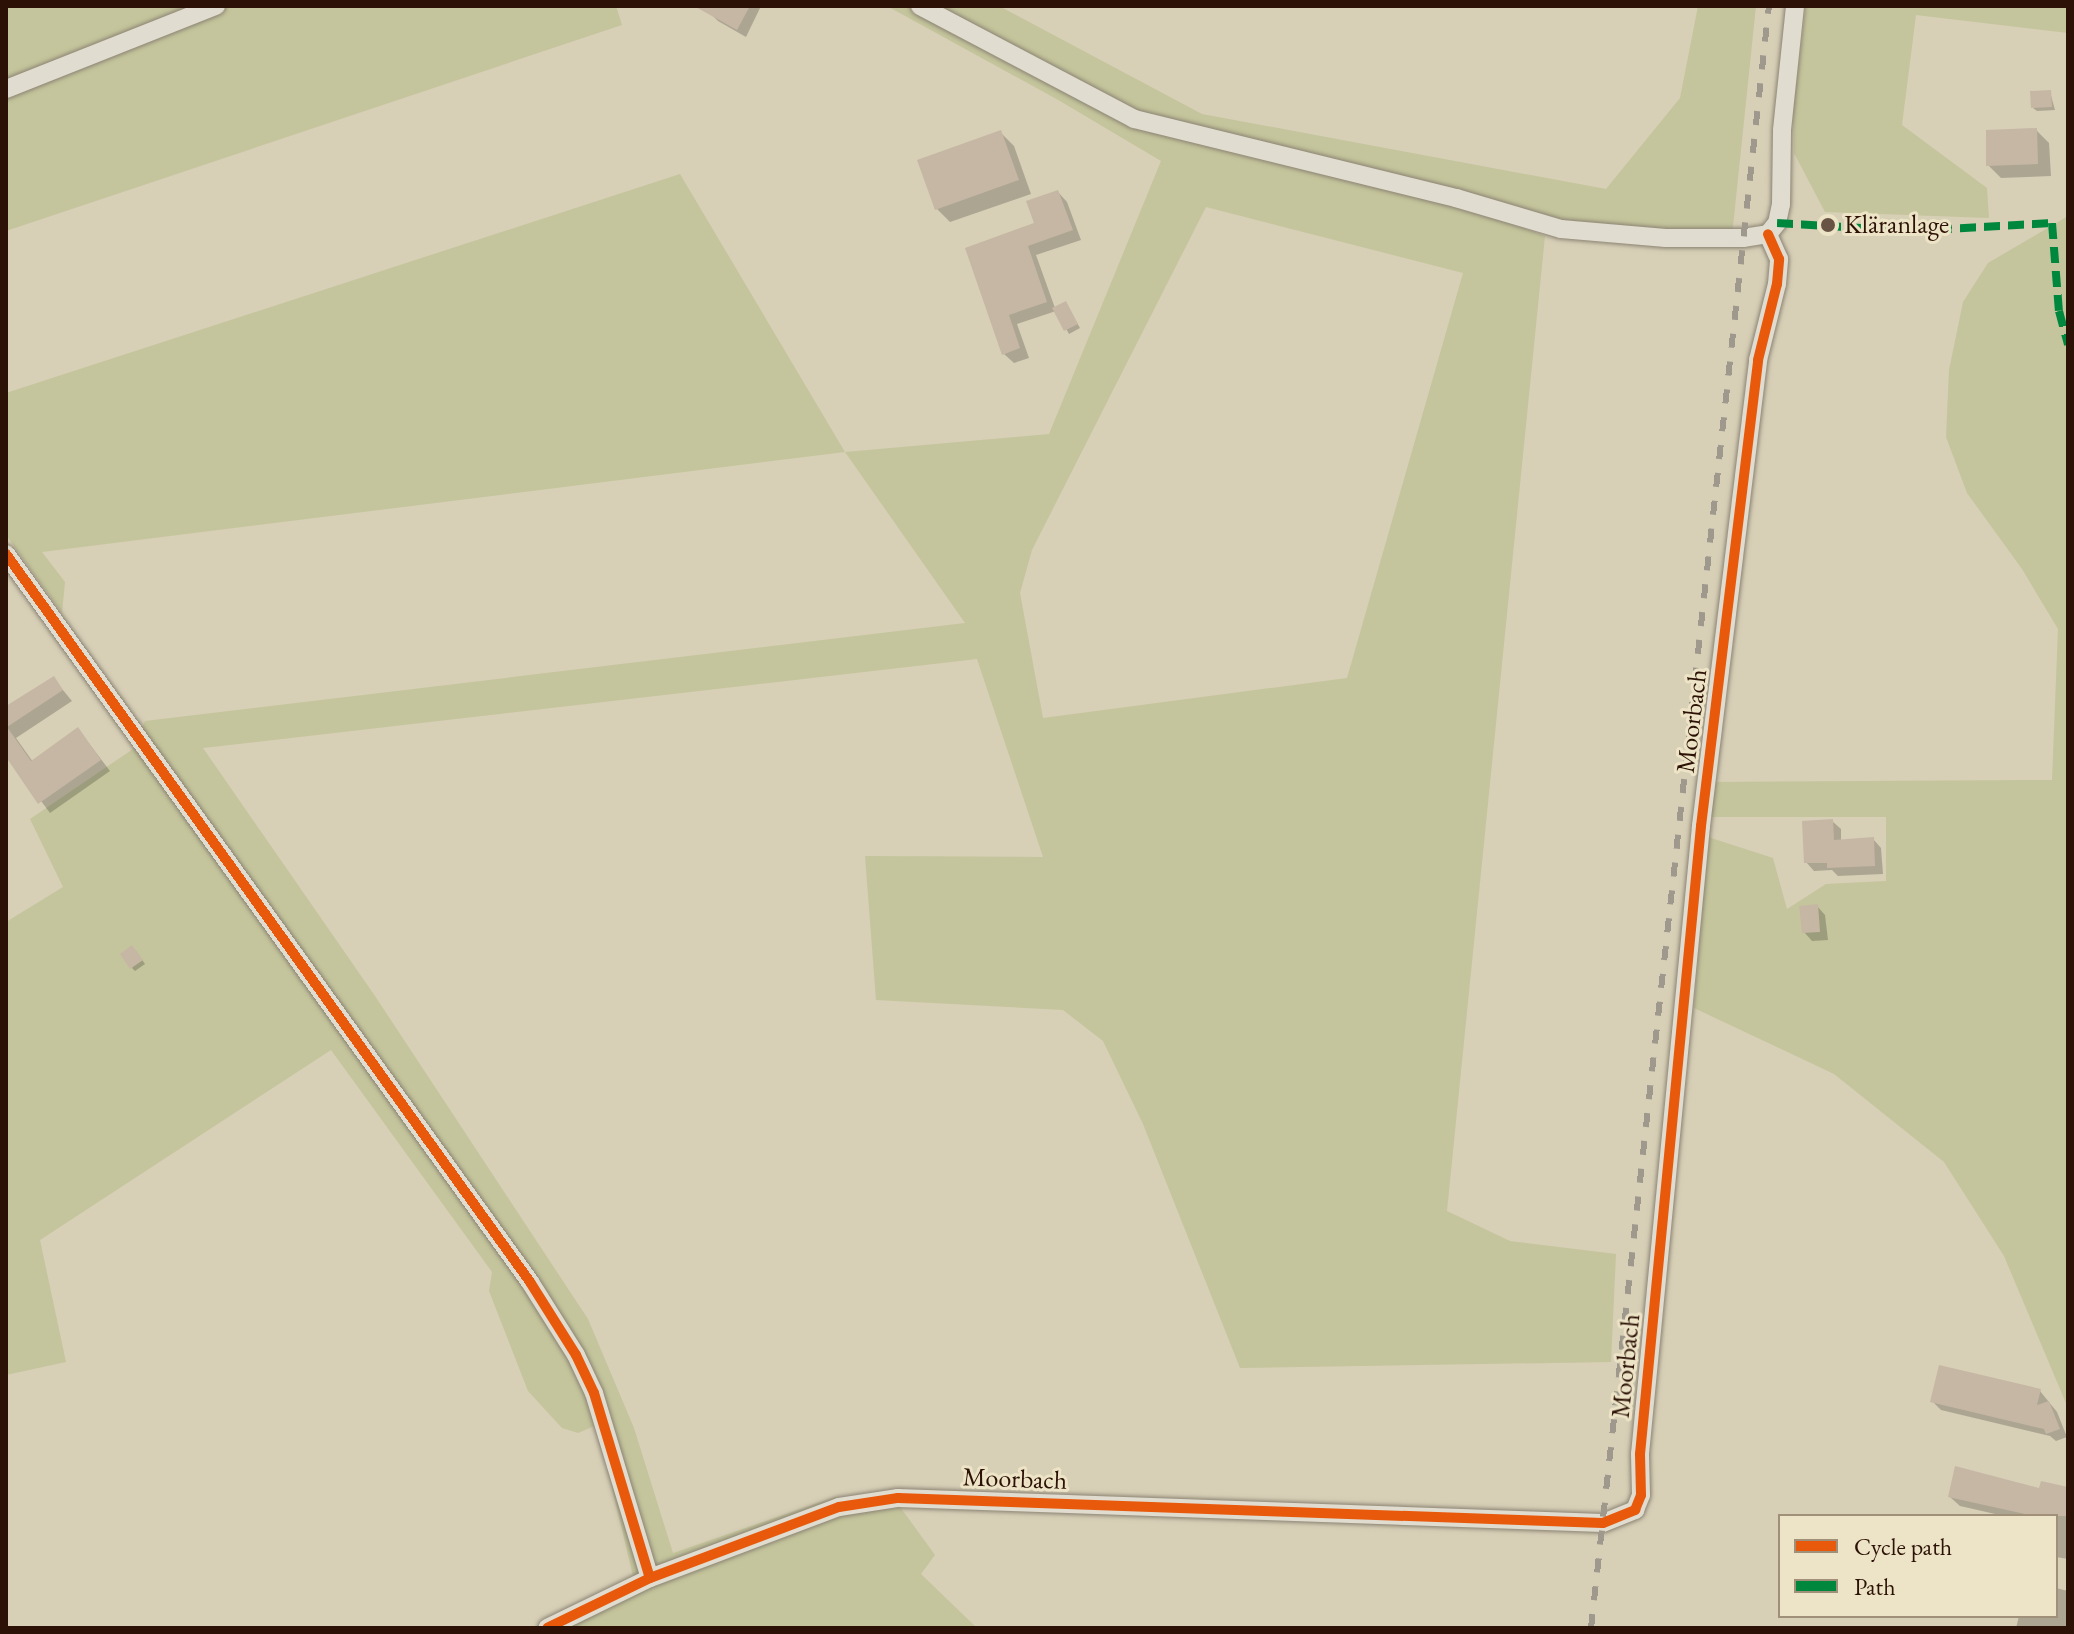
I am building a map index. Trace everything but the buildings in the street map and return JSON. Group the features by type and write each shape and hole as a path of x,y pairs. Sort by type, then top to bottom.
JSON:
{"street":[{"path":"6,89 216,6"},
{"path":"920,6 1134,119 1456,198 1561,229 1666,238 1743,238 1768,234 1777,223 1781,204 1782,130 1795,6"},
{"name":"Moorbach","path":"650,1578 839,1507 898,1498 1603,1523 1625,1517 1635,1510 1641,1495 1640,1454 1701,826 1758,360 1777,284 1779,259 1768,234"},
{"path":"6,554 530,1282 576,1355 594,1393 650,1578 547,1628"}],"green space":[{"path":"6,6 616,6 622,25 6,231"},
{"path":"887,6 999,6 1202,114 1606,189 1680,98 1698,6 1756,6 1732,236 1554,219 1513,224 1545,236 1447,1211 1510,1241 1616,1254 1611,1362 1240,1368 1143,1124 1103,1041 1063,1010 876,1000 865,856 1043,857 977,659 203,748 375,996 588,1319 634,1428 673,1553 835,1497 898,1504 935,1555 921,1574 977,1628 533,1628 633,1576 597,1425 578,1433 562,1428 528,1391 489,1291 492,1272 331,1050 40,1240 66,1362 6,1375 6,922 63,887 30,819 133,749 145,721 965,623 845,452 1049,434 1161,161 1060,101","holes":["1206,207 1463,273 1347,678 1043,718 1020,593 1032,550"]},
{"path":"1806,6 2068,6 2068,33 1916,15 1902,125 1987,188 1989,218 1825,212 1794,153 1793,108"},
{"path":"680,174 845,452 42,552 65,582 62,613 6,535 6,393"},
{"path":"2068,216 2068,1408 2004,1256 1944,1162 1834,1074 1694,1008 1708,837 1773,858 1787,909 1826,884 1886,881 1886,817 1711,817 1713,782 2052,780 2058,629 2022,569 1967,493 1946,437 1949,370 1963,302 1988,263"}],"railway":[{"path":"1591,1628 1769,6"}],"marked path":[{"path":"1777,223 1912,231 2052,223 2059,311 2068,345"}],"cycle path":[{"path":"650,1578 839,1507 898,1498 1603,1523 1635,1510 1641,1495 1640,1454 1701,826 1758,360 1777,284 1779,259 1768,234"},
{"path":"6,554 530,1282 576,1355 594,1393 650,1578 547,1628"}],"place":[{"name":"Kläranlage","path":"1828,225"}]}
